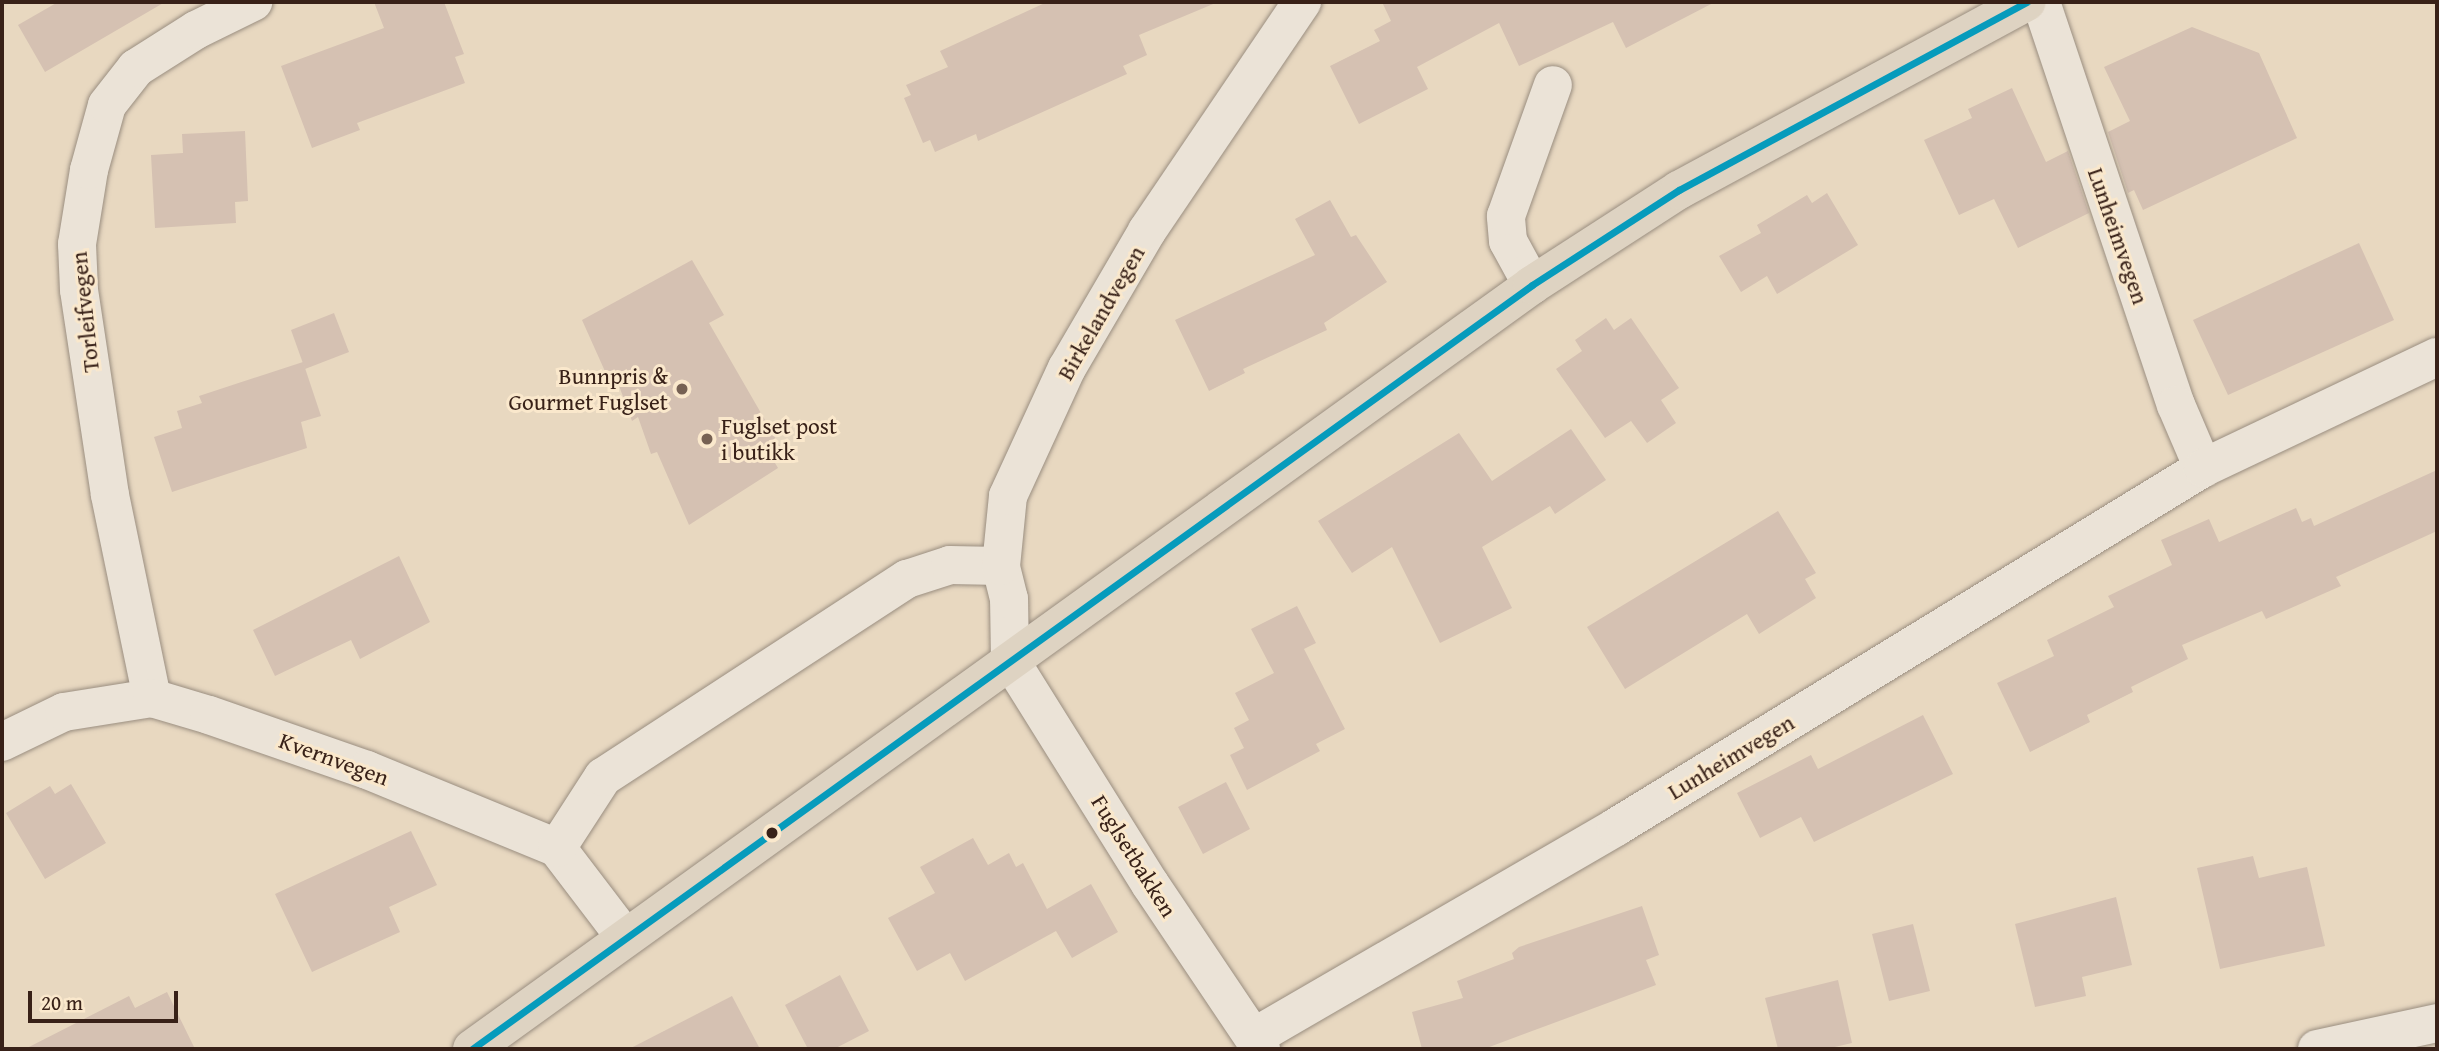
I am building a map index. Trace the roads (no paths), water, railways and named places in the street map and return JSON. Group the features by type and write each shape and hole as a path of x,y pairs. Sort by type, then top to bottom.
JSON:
{"main road":[{"path":"472,1049 624,936 1532,285 1679,190 2026,2"}],"street":[{"name":"Torleifvegen","path":"152,698 110,495 79,290 77,244 89,170 107,104 136,68 196,30 253,2"},
{"name":"Birkelandvegen","path":"1010,660 1009,599 1001,566 1009,496 1067,368 1147,232 1302,2"},
{"name":"Lunheimvegen","path":"2041,2 2176,405 2203,468"},
{"path":"1532,285 1508,241 1506,216 1553,85"},
{"name":"Lunheimvegen","path":"1258,1043 2203,468 2437,357"},
{"path":"624,936 557,848 603,778 907,579 950,565 1001,566"},
{"name":"Fuglsetbakken","path":"1010,660 1150,884 1258,1043"},
{"name":"Kvernvegen","path":"2,742 64,712 152,698 367,770 557,848"},
{"path":"2317,1049 2437,1023"}],"place":[{"name":"Bunnpris & Gourmet Fuglset","path":"682,389"},
{"name":"Fuglset post i butikk","path":"707,439"}]}
